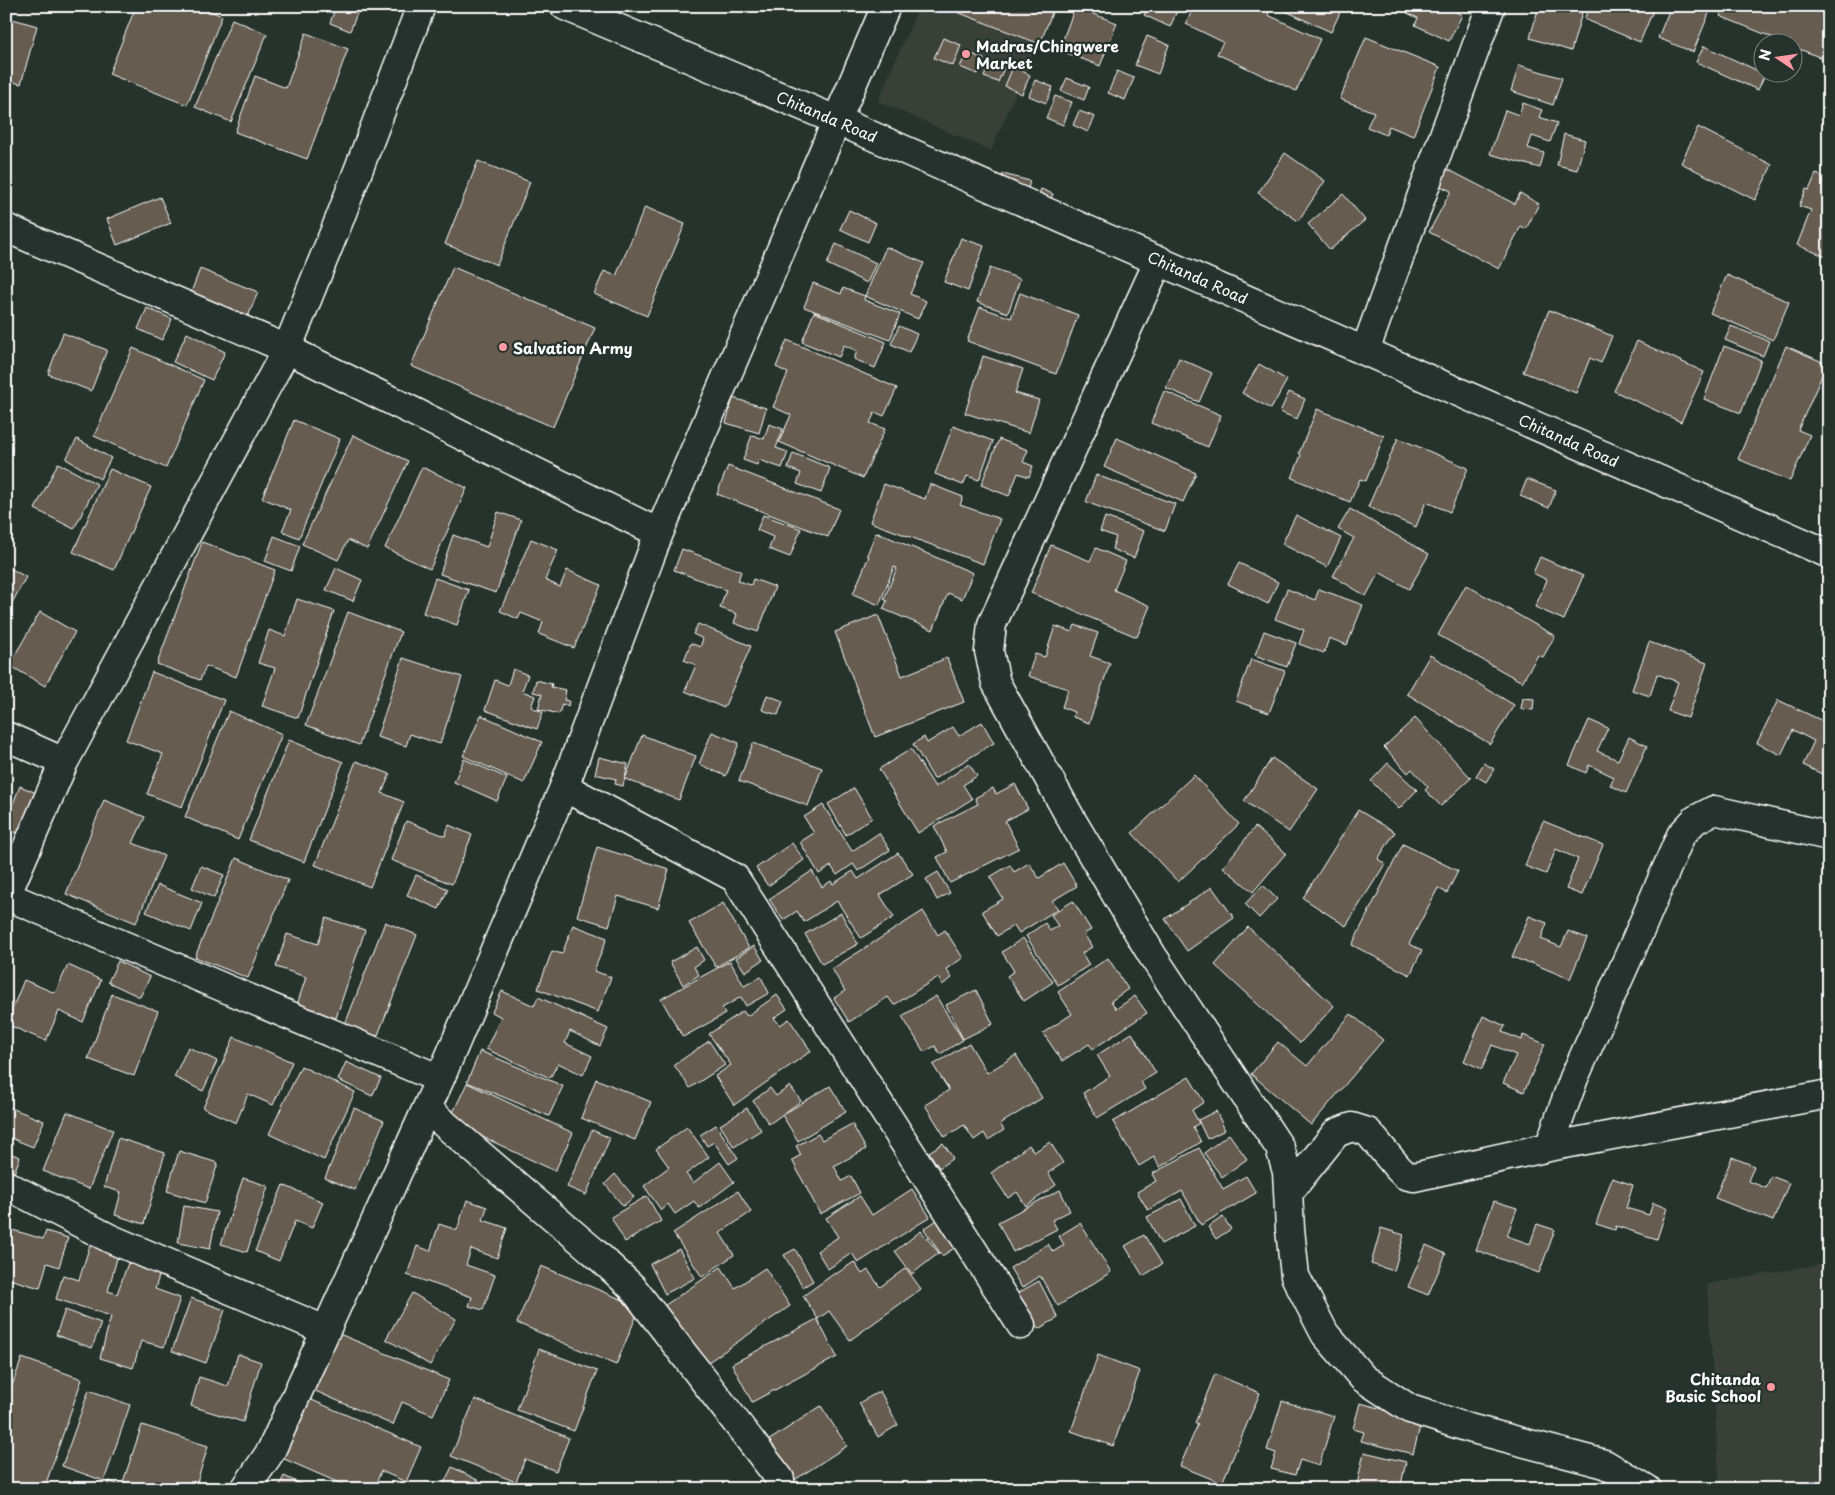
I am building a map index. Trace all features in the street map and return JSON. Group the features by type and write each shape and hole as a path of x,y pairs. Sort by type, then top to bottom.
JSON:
{"street":[{"path":"421,6 340,218 287,348 64,762 6,896 440,1079"},
{"name":"Chitanda Road","path":"565,6 836,120 1159,260 1829,554"},
{"path":"245,1489 271,1451 440,1079 564,787 659,533 886,6"},
{"path":"1365,351 1491,6"},
{"path":"6,228 287,348 659,533"},
{"path":"1159,260 992,624 988,651 996,683 1074,824 1152,955 1280,1148 1287,1172 1290,1229 1296,1276 1325,1334 1363,1378 1410,1409 1468,1428 1604,1464 1647,1489"},
{"path":"6,736 64,762"},
{"path":"564,787 735,878 1021,1325"},
{"path":"1549,1147 1574,1078 1681,834 1695,820 1714,810 1829,836"},
{"path":"1289,1192 1336,1133 1352,1127 1368,1132 1405,1175 1414,1177 1549,1147 1829,1094"},
{"path":"426,1109 593,1250 632,1287 780,1479"},
{"path":"6,1185 111,1239 325,1330"}],"shaded area":[{"name":"Madras/Chingwere Market","path":"919,6 1053,6 991,151 878,101"},
{"name":"Chitanda Basic School","path":"1829,1263 1829,1489 1720,1489 1707,1284"}],"building":[{"path":"136,6 198,6 222,16 187,105 109,74"},
{"path":"336,6 360,6 350,31 330,23"},
{"path":"959,6 1044,6 1053,10 1040,44 957,12"},
{"path":"1148,6 1179,6 1170,27 1144,15"},
{"path":"1194,6 1271,6 1268,15 1320,39 1296,91 1217,54 1223,42 1186,24"},
{"path":"1280,6 1343,6 1331,32 1279,8"},
{"path":"1410,6 1444,6 1462,15 1449,41 1415,25 1418,18 1407,13"},
{"path":"1539,6 1584,6 1571,51 1530,38"},
{"path":"1590,6 1655,6 1640,42 1584,19"},
{"path":"1671,6 1712,6 1693,52 1658,38"},
{"path":"1724,6 1815,6 1829,12 1829,61 1802,50 1802,32 1759,32 1720,16"},
{"path":"1075,7 1117,23 1100,66 1059,50"},
{"path":"6,17 37,26 21,84 6,80"},
{"path":"232,19 267,34 231,122 195,107"},
{"path":"306,33 348,49 307,159 235,132 255,76 286,88"},
{"path":"1147,36 1169,45 1158,74 1135,65"},
{"path":"1366,37 1440,67 1413,136 1389,126 1386,135 1367,127 1374,112 1340,99"},
{"path":"943,38 961,45 953,66 934,58"},
{"path":"1704,46 1752,68 1752,82 1762,82 1758,90 1696,62"},
{"path":"967,52 984,59 977,74 960,67"},
{"path":"990,62 1004,68 998,82 984,77"},
{"path":"1519,65 1562,78 1553,105 1511,91"},
{"path":"1013,67 1030,75 1022,94 1005,86"},
{"path":"1117,71 1134,78 1125,100 1108,93"},
{"path":"1067,78 1089,87 1084,100 1061,91"},
{"path":"1035,80 1053,87 1046,103 1029,96"},
{"path":"1055,96 1072,102 1063,125 1046,118"},
{"path":"1523,103 1542,110 1539,117 1557,123 1550,142 1532,136 1528,148 1544,153 1540,168 1490,154 1505,110 1519,115"},
{"path":"1079,111 1095,117 1088,132 1073,125"},
{"path":"1698,127 1772,165 1755,200 1681,163"},
{"path":"1564,134 1585,140 1577,170 1557,165"},
{"path":"1285,153 1325,181 1298,221 1258,193"},
{"path":"478,161 530,182 497,265 445,244"},
{"path":"1447,169 1515,204 1520,193 1539,204 1526,229 1521,226 1499,269 1429,232 1451,191 1438,185"},
{"path":"1003,174 1030,181 1027,192 1000,184"},
{"path":"1816,174 1829,179 1829,214 1825,223 1829,225 1829,258 1797,245 1811,210 1799,206 1806,189 1809,190"},
{"path":"1041,189 1053,194 1048,206 1036,202"},
{"path":"1343,194 1365,220 1330,250 1308,224"},
{"path":"160,197 171,223 117,245 107,219"},
{"path":"645,207 685,224 647,316 594,294 604,271 616,276"},
{"path":"849,210 876,223 868,242 840,229"},
{"path":"961,238 984,246 968,291 944,282"},
{"path":"836,244 876,263 867,283 827,264"},
{"path":"886,247 924,263 910,294 926,301 918,319 865,296"},
{"name":"Salvation Army","path":"453,267 595,328 553,427 411,366"},
{"path":"990,268 1020,279 1008,313 977,302"},
{"path":"200,269 258,292 247,319 190,295"},
{"path":"1727,275 1789,302 1773,340 1710,313"},
{"path":"813,283 841,294 843,288 865,296 864,300 900,314 890,340 804,307"},
{"path":"1020,293 1078,315 1056,374 967,341 980,307 1011,318"},
{"path":"147,308 172,319 162,340 138,329"},
{"path":"1549,310 1612,336 1601,363 1590,358 1576,393 1523,372"},
{"path":"814,312 886,342 875,368 854,359 857,351 844,345 839,357 802,342"},
{"path":"899,326 917,334 909,352 891,344"},
{"path":"1731,326 1769,341 1763,356 1725,340"},
{"path":"63,333 107,350 91,391 48,374"},
{"path":"187,333 225,352 212,380 173,362"},
{"path":"787,340 897,388 884,416 875,412 870,423 885,429 863,478 779,442 791,415 773,407 788,373 776,367"},
{"path":"1637,341 1704,372 1681,422 1614,391"},
{"path":"1724,346 1761,360 1741,413 1704,399"},
{"path":"1786,346 1827,364 1798,430 1810,435 1790,481 1738,459"},
{"path":"133,348 204,380 166,468 94,436"},
{"path":"983,356 1023,369 1015,393 1039,400 1029,433 965,413"},
{"path":"1179,358 1212,373 1199,402 1166,388"},
{"path":"1259,364 1287,380 1271,409 1242,393"},
{"path":"1164,391 1221,415 1208,447 1151,423"},
{"path":"1289,392 1305,399 1297,419 1280,412"},
{"path":"733,398 766,408 759,433 726,423"},
{"path":"1317,409 1384,436 1366,481 1360,479 1350,502 1292,478 1301,455 1299,453"},
{"path":"294,420 340,439 299,538 282,531 291,510 262,498"},
{"path":"769,424 783,429 776,448 788,452 782,468 759,460 757,465 743,460 752,435 764,439"},
{"path":"953,426 993,441 979,480 967,476 963,485 935,474"},
{"path":"353,435 408,461 367,549 348,540 338,560 302,544"},
{"path":"1117,438 1196,473 1183,502 1104,467"},
{"path":"1398,438 1468,468 1450,512 1426,502 1416,527 1368,507"},
{"path":"77,439 111,458 100,479 66,459"},
{"path":"999,439 1028,450 1023,462 1033,466 1029,477 1018,473 1009,496 981,485"},
{"path":"793,453 830,468 821,493 797,484 801,473 788,468"},
{"path":"58,463 97,484 74,529 35,509"},
{"path":"728,466 839,509 828,537 717,494"},
{"path":"422,467 467,488 430,569 385,548"},
{"path":"110,469 151,487 114,570 73,552"},
{"path":"1096,475 1175,504 1165,531 1086,502"},
{"path":"1527,479 1556,490 1549,508 1520,496"},
{"path":"884,484 925,499 930,484 963,497 960,505 1000,519 983,564 870,522"},
{"path":"1350,509 1429,554 1409,589 1379,572 1366,596 1333,576 1354,538 1338,529"},
{"path":"498,512 521,520 496,593 440,574 453,535 487,547"},
{"path":"763,515 801,529 790,557 769,549 773,537 757,530"},
{"path":"1296,515 1341,538 1327,567 1282,544"},
{"path":"1105,517 1144,531 1134,558 1112,549 1116,537 1100,531"},
{"path":"876,532 973,573 962,599 948,593 933,630 883,609 887,601 884,599 897,568 894,567 879,605 853,594 869,556 867,555"},
{"path":"274,536 300,546 291,571 265,561"},
{"path":"531,539 558,550 545,580 560,587 567,570 601,585 574,648 539,634 543,622 521,613 518,619 500,611"},
{"path":"202,542 275,570 236,677 206,666 200,680 157,664"},
{"path":"1051,545 1090,561 1096,548 1126,561 1114,590 1150,606 1137,637 1031,593"},
{"path":"682,549 741,571 738,581 751,585 753,579 775,587 758,632 734,623 737,614 720,608 726,590 674,570"},
{"path":"1540,557 1583,576 1564,620 1535,607 1547,580 1533,573"},
{"path":"1239,563 1278,582 1268,604 1228,584"},
{"path":"6,566 26,577 6,614"},
{"path":"336,568 362,580 353,601 326,590"},
{"path":"435,578 469,590 457,625 423,613"},
{"path":"1466,585 1555,636 1543,657 1538,655 1522,682 1438,635"},
{"path":"1287,589 1315,600 1319,589 1363,605 1347,645 1329,638 1324,653 1299,644 1304,630 1275,619"},
{"path":"297,599 334,611 298,718 262,706 275,668 258,663 269,630 285,636"},
{"path":"40,612 75,632 45,686 9,665"},
{"path":"348,612 401,632 359,745 306,725"},
{"path":"878,615 902,676 947,658 964,702 875,737 835,632"},
{"path":"698,624 751,646 724,708 685,691 696,665 684,660 691,643 700,647 703,639 693,634"},
{"path":"1075,625 1098,633 1090,656 1110,663 1089,723 1073,717 1074,712 1062,707 1068,689 1028,676 1035,654 1045,657 1055,626 1072,632"},
{"path":"1264,631 1296,643 1287,667 1255,655"},
{"path":"1649,642 1707,663 1688,718 1668,711 1678,682 1657,674 1650,696 1632,690"},
{"path":"1430,655 1514,705 1490,744 1407,694"},
{"path":"403,658 462,677 440,744 410,734 406,746 377,737"},
{"path":"1251,659 1285,671 1269,713 1236,701"},
{"path":"513,669 528,675 522,691 535,696 531,707 543,712 537,729 485,710 495,680 508,685"},
{"path":"152,672 224,700 182,807 147,794 163,754 126,740"},
{"path":"536,680 552,684 551,687 566,690 564,700 569,701 568,706 562,704 559,714 538,709 542,694 533,692"},
{"path":"767,695 783,701 778,715 762,710"},
{"path":"1523,698 1534,699 1533,710 1521,709"},
{"path":"1778,700 1829,724 1829,761 1822,774 1803,765 1814,741 1793,730 1781,755 1757,743"},
{"path":"229,711 282,734 238,840 185,817"},
{"path":"481,715 542,742 524,783 463,756"},
{"path":"1415,718 1471,778 1441,806 1425,790 1428,787 1412,769 1408,773 1384,747"},
{"path":"1589,720 1608,728 1597,751 1618,760 1629,737 1647,746 1626,793 1610,785 1614,777 1589,765 1586,773 1569,765"},
{"path":"982,722 994,743 934,779 913,744 924,737 927,743 953,727 959,736"},
{"path":"712,732 739,743 726,776 699,764"},
{"path":"642,735 696,756 679,800 625,779"},
{"path":"289,740 343,762 304,862 249,840"},
{"path":"753,743 822,768 808,806 739,781"},
{"path":"911,749 935,787 969,764 977,776 963,785 972,799 918,833 879,769"},
{"path":"599,757 628,764 623,786 615,784 616,779 595,774"},
{"path":"1272,758 1318,789 1289,832 1244,801"},
{"path":"464,759 507,778 497,801 454,782"},
{"path":"356,761 390,774 382,793 404,802 370,887 315,865"},
{"path":"1388,763 1417,790 1399,809 1371,781"},
{"path":"1484,763 1494,769 1486,782 1476,776"},
{"path":"1194,775 1239,824 1178,882 1132,833"},
{"path":"1015,784 1028,809 1005,821 1019,848 950,883 937,857 947,852 934,826 978,804 975,798 993,788 996,794"},
{"path":"20,786 41,795 24,836 6,828 6,821"},
{"path":"854,788 872,818 846,835 828,804"},
{"path":"104,800 145,817 133,843 164,856 136,923 66,894"},
{"path":"823,805 852,851 879,833 890,850 858,871 853,864 837,875 831,866 819,874 800,842 814,833 804,817"},
{"path":"1358,810 1395,832 1378,859 1385,864 1346,926 1303,898"},
{"path":"406,821 445,836 449,825 472,835 452,884 391,860"},
{"path":"1543,821 1603,845 1582,895 1566,889 1578,859 1556,849 1546,874 1525,866"},
{"path":"1255,827 1286,853 1253,892 1223,867"},
{"path":"792,843 804,860 768,886 756,868"},
{"path":"1403,844 1458,871 1447,893 1438,888 1409,944 1422,950 1410,975 1352,945"},
{"path":"597,847 669,869 658,908 618,896 609,926 577,916"},
{"path":"898,853 913,874 880,895 894,917 861,938 837,901 804,922 797,911 783,920 769,899 812,871 822,887 831,881 833,884 853,871 858,879"},
{"path":"236,858 288,880 248,978 195,957"},
{"path":"1029,863 1039,878 1063,863 1077,886 1052,901 1058,909 1019,933 1014,925 997,936 982,911 1003,899 990,877 1010,865 1014,872"},
{"path":"201,866 224,875 214,898 192,888"},
{"path":"938,872 950,893 937,900 926,879"},
{"path":"416,875 448,889 439,909 407,895"},
{"path":"158,885 202,903 191,931 146,912"},
{"path":"1263,885 1277,899 1259,918 1245,904"},
{"path":"1212,887 1234,918 1187,951 1165,919"},
{"path":"1073,901 1091,930 1084,934 1092,947 1082,953 1089,965 1058,985 1026,936 1045,923 1050,931 1058,926 1051,915"},
{"path":"723,903 749,948 716,967 689,923"},
{"path":"923,911 938,935 945,930 963,958 946,969 952,978 942,985 938,977 894,1005 888,997 849,1022 834,998 845,991 832,969"},
{"path":"841,913 858,944 822,964 805,934"},
{"path":"1529,916 1547,923 1541,939 1561,947 1568,931 1587,938 1570,979 1512,957"},
{"path":"326,918 365,930 336,1018 297,1005 306,977 276,967 287,934 318,944"},
{"path":"385,922 417,935 376,1040 344,1027"},
{"path":"573,925 607,938 594,971 611,977 598,1012 538,989 552,951 562,954"},
{"path":"1248,927 1334,1006 1300,1043 1215,965"},
{"path":"1023,938 1053,982 1024,1001 1007,976 1014,971 1002,952"},
{"path":"754,946 763,960 745,972 736,958"},
{"path":"697,947 704,960 694,967 699,975 683,985 670,962"},
{"path":"1108,958 1128,989 1111,1001 1116,1009 1135,996 1147,1013 1093,1049 1089,1044 1062,1061 1043,1033 1072,1014 1058,992"},
{"path":"118,961 150,977 140,997 108,982"},
{"path":"730,961 744,986 761,977 769,993 746,1006 741,997 722,1008 725,1014 683,1037 661,999"},
{"path":"68,965 101,980 83,1022 59,1011 46,1041 6,1024 24,980 55,993"},
{"path":"976,990 993,1024 963,1039 946,1005"},
{"path":"502,991 534,1006 538,997 608,1029 600,1046 570,1031 565,1043 592,1056 583,1075 558,1063 550,1078 486,1049 501,1017 492,1012"},
{"path":"112,994 158,1011 134,1076 88,1059"},
{"path":"777,995 787,1009 774,1018 780,1025 789,1019 811,1051 734,1105 715,1076 731,1065 709,1034 743,1011 747,1016"},
{"path":"936,996 963,1040 940,1054 935,1046 924,1052 902,1016"},
{"path":"1351,1014 1383,1040 1311,1125 1251,1074 1278,1042 1307,1066"},
{"path":"1483,1016 1505,1026 1502,1032 1522,1040 1523,1035 1545,1044 1524,1092 1503,1083 1516,1055 1492,1045 1482,1069 1464,1061"},
{"path":"1132,1033 1156,1073 1141,1082 1145,1089 1097,1118 1083,1093 1110,1076 1097,1055"},
{"path":"234,1037 292,1062 273,1105 248,1094 236,1123 203,1108"},
{"path":"709,1041 725,1065 690,1088 674,1065"},
{"path":"969,1043 987,1073 1016,1055 1042,1098 1000,1124 1004,1130 988,1140 984,1133 974,1140 964,1125 945,1137 925,1105 949,1090 933,1065"},
{"path":"188,1047 217,1061 203,1091 174,1077"},
{"path":"480,1051 563,1086 549,1116 467,1082"},
{"path":"346,1062 381,1078 372,1096 338,1080"},
{"path":"301,1066 355,1092 324,1160 269,1134"},
{"path":"1189,1077 1204,1102 1192,1110 1199,1123 1193,1127 1201,1142 1160,1167 1154,1157 1139,1166 1113,1122"},
{"path":"596,1079 651,1102 635,1140 581,1118"},
{"path":"467,1083 573,1133 555,1171 449,1121"},
{"path":"790,1086 801,1101 769,1124 753,1101 770,1088 776,1096"},
{"path":"830,1086 846,1112 798,1141 782,1115"},
{"path":"6,1106 44,1121 33,1147 6,1136"},
{"path":"354,1108 384,1121 355,1190 325,1178"},
{"path":"747,1108 761,1130 734,1147 720,1125"},
{"path":"1216,1111 1225,1130 1207,1139 1198,1120"},
{"path":"67,1112 113,1130 89,1189 43,1171"},
{"path":"852,1124 866,1149 834,1166 842,1181 851,1176 860,1193 820,1214 792,1160 801,1155 796,1146 818,1134 822,1140"},
{"path":"716,1125 738,1158 729,1164 714,1142 707,1146 700,1135"},
{"path":"687,1127 709,1157 686,1174 693,1183 720,1162 734,1182 699,1208 694,1201 675,1214 668,1204 661,1210 644,1186 669,1167 656,1149"},
{"path":"592,1130 610,1138 586,1195 567,1187"},
{"path":"1229,1134 1247,1159 1222,1177 1204,1153"},
{"path":"118,1138 165,1153 144,1224 115,1215 121,1192 104,1187"},
{"path":"1050,1142 1063,1163 1048,1173 1056,1185 1026,1206 1017,1192 1008,1198 991,1173 1029,1145 1034,1152"},
{"path":"943,1143 953,1158 939,1168 929,1152"},
{"path":"1199,1148 1223,1189 1246,1176 1256,1193 1201,1225 1182,1191 1148,1210 1137,1192 1156,1181 1152,1174"},
{"path":"179,1151 218,1163 205,1203 167,1191"},
{"path":"6,1152 20,1157 13,1176 6,1173"},
{"path":"1732,1157 1754,1166 1748,1181 1766,1188 1771,1176 1789,1183 1773,1221 1715,1198"},
{"path":"615,1174 634,1197 623,1206 605,1184"},
{"path":"243,1178 268,1186 247,1252 221,1244"},
{"path":"1612,1178 1633,1185 1626,1208 1649,1215 1653,1203 1667,1208 1657,1239 1616,1226 1615,1230 1596,1224"},
{"path":"283,1185 323,1202 312,1228 295,1221 279,1261 255,1251"},
{"path":"912,1189 930,1217 858,1263 852,1253 828,1269 817,1251 838,1237 826,1218 860,1196 872,1215"},
{"path":"1060,1190 1070,1211 1052,1220 1057,1229 1013,1252 998,1222"},
{"path":"738,1191 751,1212 720,1233 734,1255 702,1277 673,1233"},
{"path":"647,1196 661,1221 625,1242 611,1217"},
{"path":"1181,1199 1195,1226 1161,1244 1147,1217"},
{"path":"467,1200 487,1207 483,1220 507,1228 497,1258 471,1249 466,1265 495,1275 483,1310 469,1306 472,1297 407,1275 417,1246 430,1251 439,1224 457,1230"},
{"path":"1494,1201 1517,1208 1507,1236 1530,1244 1537,1224 1555,1230 1539,1273 1476,1250"},
{"path":"184,1206 217,1212 210,1249 178,1243"},
{"path":"1223,1217 1231,1229 1216,1239 1208,1227"},
{"path":"937,1220 956,1247 942,1256 924,1229"},
{"path":"1080,1223 1111,1272 1058,1306 1040,1276 1022,1288 1010,1268 1048,1244 1053,1252 1064,1245 1059,1236"},
{"path":"6,1228 43,1239 46,1231 68,1238 59,1267 47,1263 40,1288 9,1279 6,1289"},
{"path":"1381,1228 1404,1235 1394,1271 1371,1264"},
{"path":"921,1231 939,1253 912,1274 895,1251"},
{"path":"1144,1235 1162,1264 1143,1276 1125,1246"},
{"path":"91,1242 119,1251 108,1291 117,1294 128,1263 160,1273 155,1289 180,1298 164,1347 141,1341 133,1368 100,1358 111,1316 56,1299 63,1275 79,1280"},
{"path":"1426,1245 1446,1254 1428,1295 1408,1287"},
{"path":"679,1249 695,1278 665,1294 650,1264"},
{"path":"795,1249 813,1281 803,1287 784,1255"},
{"path":"854,1262 862,1274 868,1270 880,1287 906,1268 921,1289 850,1340 829,1311 818,1319 803,1296"},
{"path":"541,1266 640,1307 616,1365 517,1323"},
{"path":"721,1267 735,1288 765,1268 790,1306 701,1367 661,1308"},
{"path":"1039,1281 1058,1318 1038,1329 1018,1293"},
{"path":"412,1293 456,1319 430,1365 386,1339"},
{"path":"191,1298 225,1310 206,1363 172,1351"},
{"path":"65,1310 101,1323 92,1348 56,1335"},
{"path":"817,1319 837,1357 752,1402 732,1364"},
{"path":"337,1333 449,1380 433,1415 402,1402 393,1425 313,1390"},
{"path":"539,1349 597,1371 574,1431 517,1410"},
{"path":"238,1354 261,1362 243,1422 191,1406 199,1377 228,1386"},
{"path":"1098,1355 1140,1371 1113,1446 1071,1431"},
{"path":"22,1358 82,1379 44,1489 6,1489 6,1402"},
{"path":"1215,1374 1260,1393 1222,1483 1180,1466 1198,1424 1195,1423"},
{"path":"89,1390 130,1405 104,1481 62,1466"},
{"path":"880,1391 898,1425 878,1437 859,1403"},
{"path":"307,1398 421,1447 406,1482 381,1471 374,1489 353,1489 282,1458"},
{"path":"475,1399 569,1438 556,1471 525,1459 516,1482 451,1456"},
{"path":"1282,1401 1334,1416 1319,1466 1300,1460 1295,1475 1271,1469 1276,1453 1267,1450"},
{"path":"1360,1403 1422,1419 1413,1454 1361,1441 1364,1432 1353,1429"},
{"path":"821,1406 847,1446 793,1481 768,1441"},
{"path":"142,1425 208,1446 195,1489 143,1489 123,1482"},
{"path":"1364,1452 1406,1462 1400,1489 1356,1489"},
{"path":"452,1467 495,1489 441,1489"},
{"path":"284,1476 312,1489 278,1489"},
{"path":"109,1481 130,1489 106,1489"},
{"path":"1003,1482 1016,1489 1000,1489"}],"place":[{"name":"Madras/Chingwere Market","path":"966,54"},
{"name":"Salvation Army","path":"503,347"},
{"name":"Chitanda Basic School","path":"1771,1387"}]}
